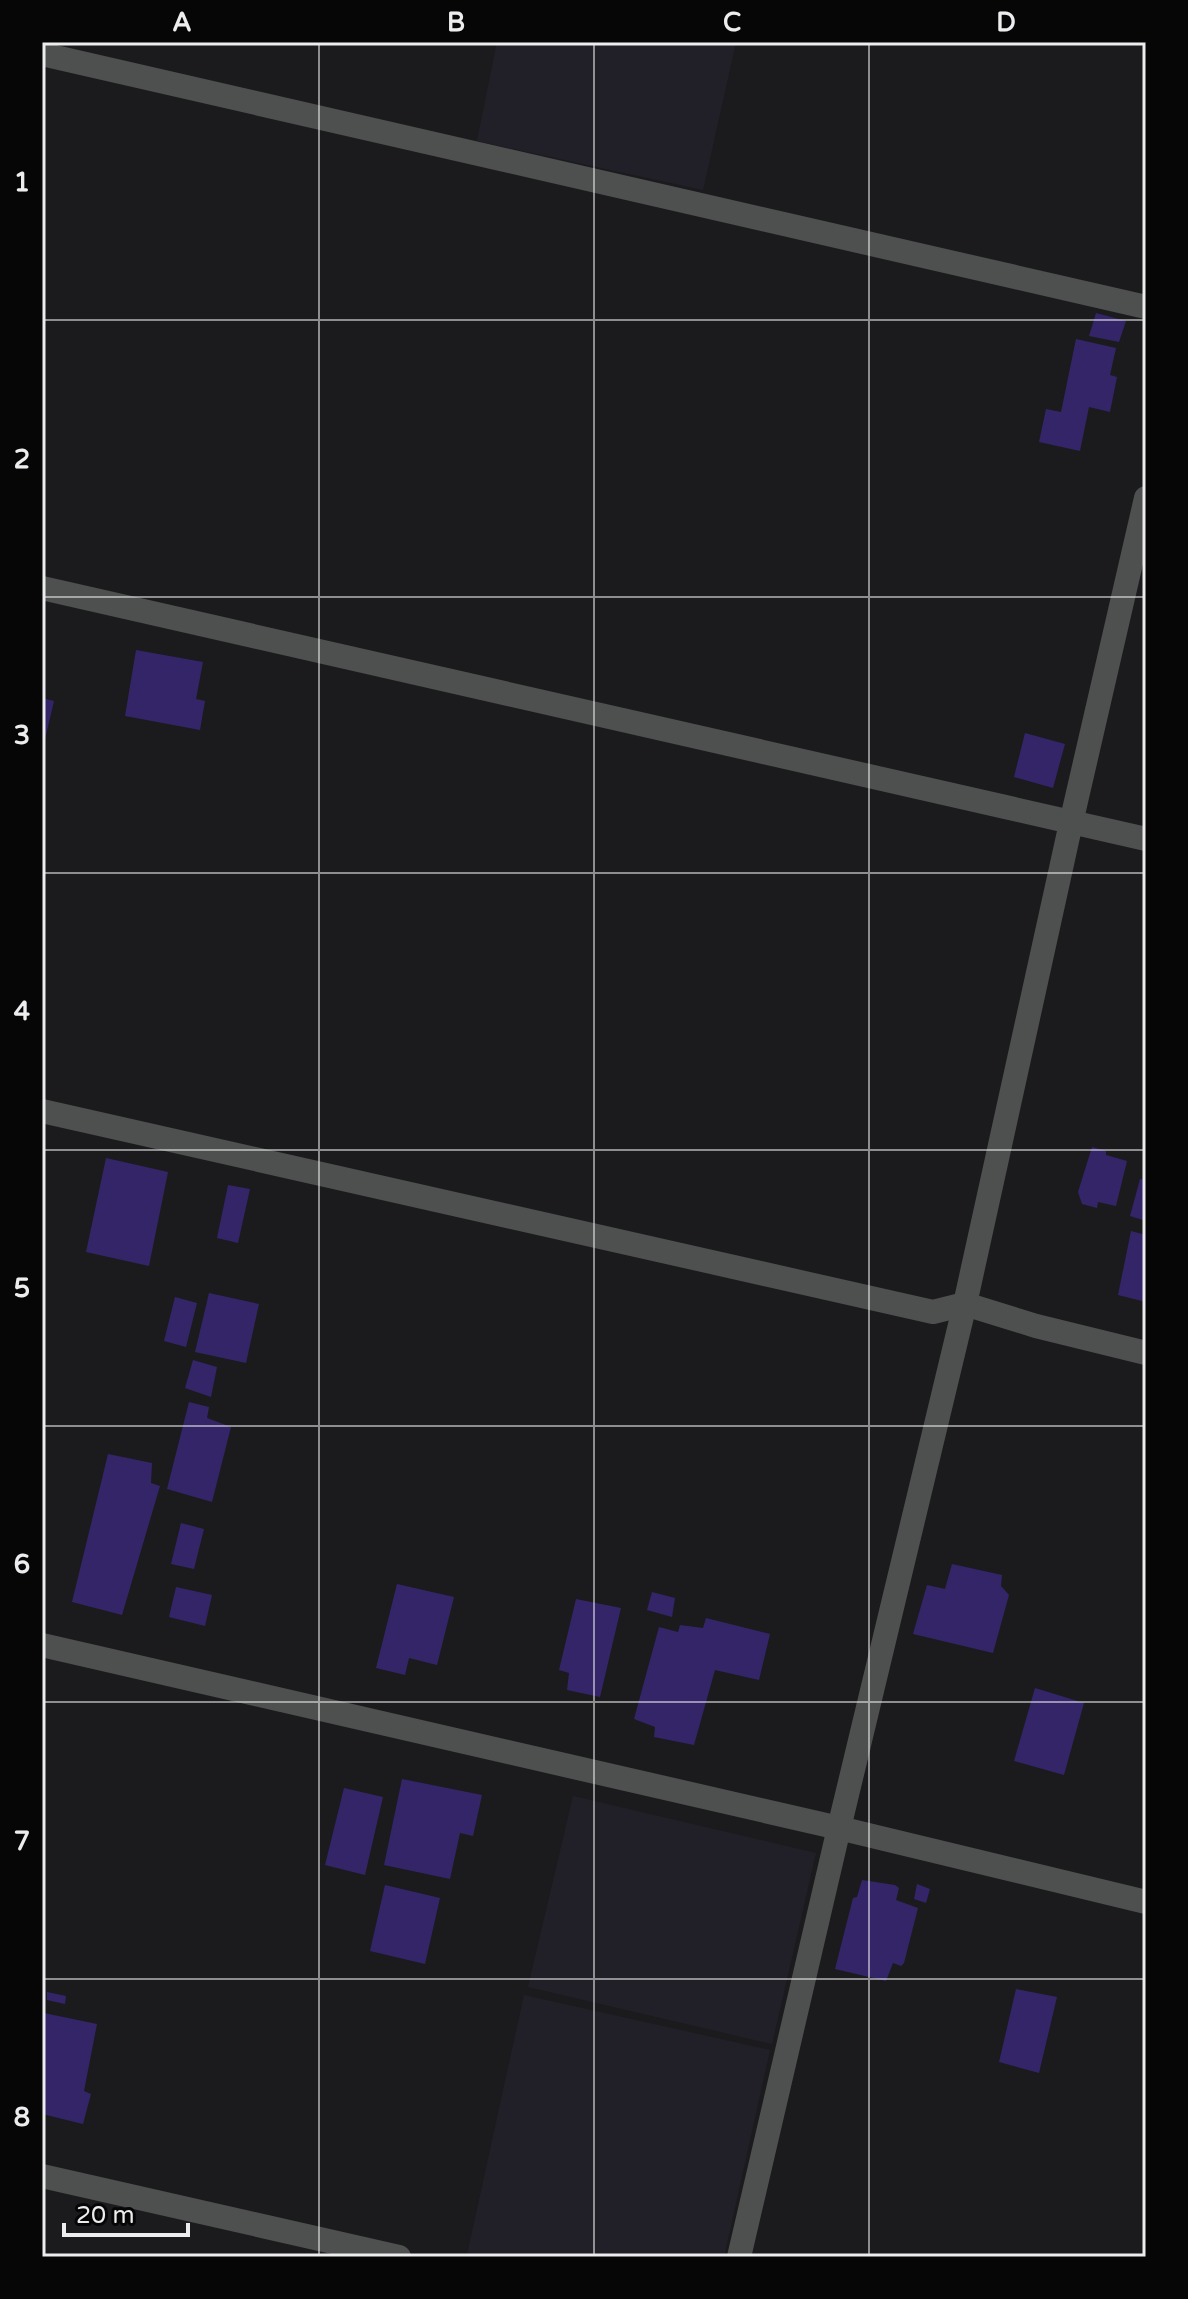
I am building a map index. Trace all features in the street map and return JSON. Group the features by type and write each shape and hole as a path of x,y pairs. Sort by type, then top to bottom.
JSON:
{"street":[{"path":"42,54 1146,307"},
{"path":"739,2257 965,1304 1146,498"},
{"path":"42,588 1146,839"},
{"path":"42,1111 933,1312 965,1304 1036,1326 1146,1353"},
{"path":"42,1645 839,1828 1146,1902"},
{"path":"42,2176 399,2257"}],"shaded area":[{"path":"497,42 736,42 703,190 477,141"},
{"path":"573,1796 816,1853 772,2044 528,1987"},
{"path":"524,1995 770,2050 724,2257 467,2255"}],"building":[{"path":"1096,313 1126,321 1119,342 1089,336"},
{"path":"1076,339 1116,348 1110,375 1117,377 1110,412 1089,407 1080,451 1039,442 1046,409 1061,412"},
{"path":"136,650 203,662 196,699 205,701 200,730 125,716"},
{"path":"42,698 54,701 43,748 42,747"},
{"path":"1025,733 1065,744 1053,788 1014,777"},
{"path":"1092,1147 1127,1161 1116,1206 1098,1202 1097,1208 1082,1204 1078,1192"},
{"path":"106,1158 168,1172 149,1266 86,1252"},
{"path":"1140,1179 1146,1180 1146,1221 1130,1216"},
{"path":"228,1185 250,1189 238,1243 217,1238"},
{"path":"1131,1231 1146,1235 1146,1302 1118,1295"},
{"path":"209,1293 259,1304 246,1363 195,1352"},
{"path":"175,1297 197,1303 186,1347 164,1341"},
{"path":"193,1360 217,1367 211,1397 185,1388"},
{"path":"189,1402 209,1407 207,1418 231,1427 212,1502 167,1489"},
{"path":"108,1454 152,1463 151,1483 160,1486 122,1615 72,1602"},
{"path":"181,1523 204,1529 194,1569 171,1564"},
{"path":"952,1564 1002,1575 1001,1586 1009,1595 993,1653 913,1634 927,1585 945,1589"},
{"path":"397,1584 454,1597 437,1665 409,1658 405,1675 376,1668"},
{"path":"176,1587 212,1595 205,1626 169,1617"},
{"path":"652,1592 675,1598 672,1617 647,1610"},
{"path":"576,1599 621,1608 600,1697 567,1690 569,1673 559,1670"},
{"path":"706,1618 770,1634 759,1680 715,1670 694,1745 654,1737 655,1727 634,1719 659,1627 678,1632 680,1625 703,1628"},
{"path":"1035,1688 1084,1703 1064,1775 1014,1761"},
{"path":"402,1779 482,1795 473,1836 460,1833 450,1879 384,1865"},
{"path":"344,1788 383,1797 365,1875 325,1865"},
{"path":"862,1880 895,1885 899,1888 896,1900 918,1908 904,1963 901,1966 893,1963 886,1981 835,1969 853,1898 857,1897"},
{"path":"917,1884 930,1889 926,1903 914,1899"},
{"path":"385,1885 440,1898 425,1964 370,1951"},
{"path":"1016,1989 1057,1997 1039,2073 999,2062"},
{"path":"47,1992 66,1996 65,2004 47,2000"},
{"path":"44,2013 97,2024 84,2091 91,2094 83,2124 42,2114"}]}
